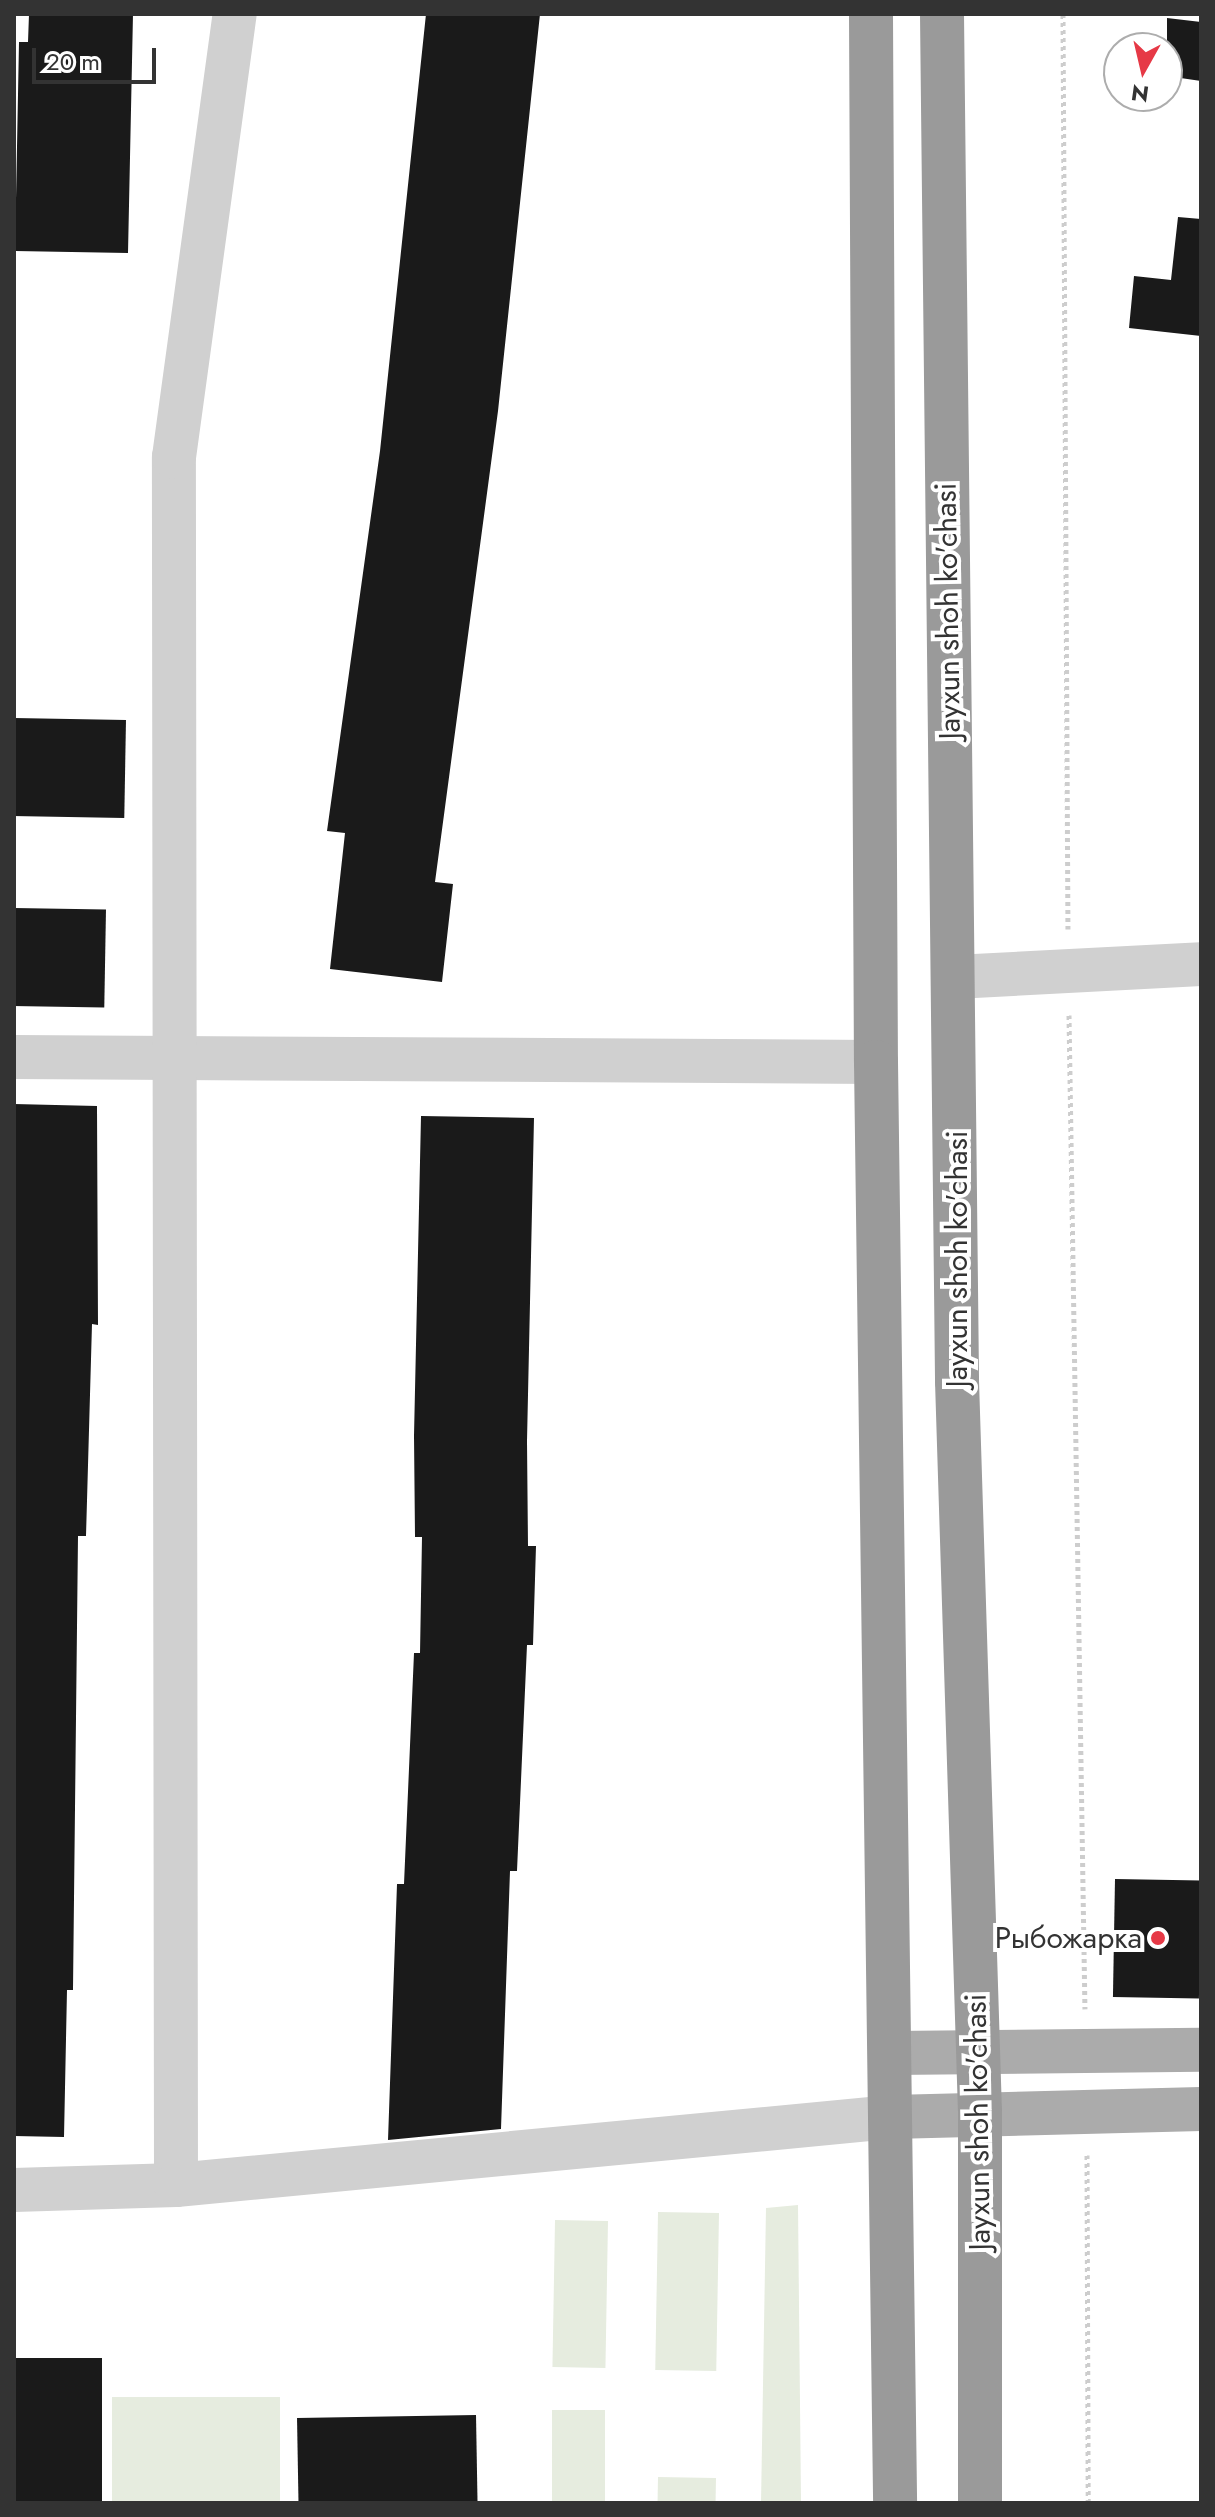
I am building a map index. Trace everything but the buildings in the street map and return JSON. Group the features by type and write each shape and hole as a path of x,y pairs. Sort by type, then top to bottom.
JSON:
{"highway":[{"path":"871,14 876,1062 892,2053 895,2503"},
{"name":"Jayxun shoh ko'chasi","path":"942,14 955,977 957,1381 980,2111 980,2503"}],"main road":[{"path":"892,2053 979,2049 1201,2050"},
{"path":"892,2117 1087,2108 1201,2109"}],"street":[{"path":"176,2185 171,1058 174,457 235,14"},
{"path":"955,977 1201,964"},
{"path":"14,1057 876,1062"},
{"path":"14,2190 176,2185 892,2117"}],"path":[{"path":"1063,14 1068,971 1086,2049"},
{"path":"1087,2108 1088,2503"}],"shaded area":[{"path":"798,2205 801,2503 761,2503 766,2208"},
{"path":"658,2212 719,2213 716,2371 655,2370"},
{"path":"555,2220 608,2221 605,2368 552,2367"},
{"path":"112,2397 280,2397 280,2503 112,2503"},
{"path":"552,2410 605,2410 605,2503 552,2503"},
{"path":"658,2477 716,2478 716,2503 658,2503"}],"place":[{"name":"Рыбожарка","path":"1158,1938"}]}
